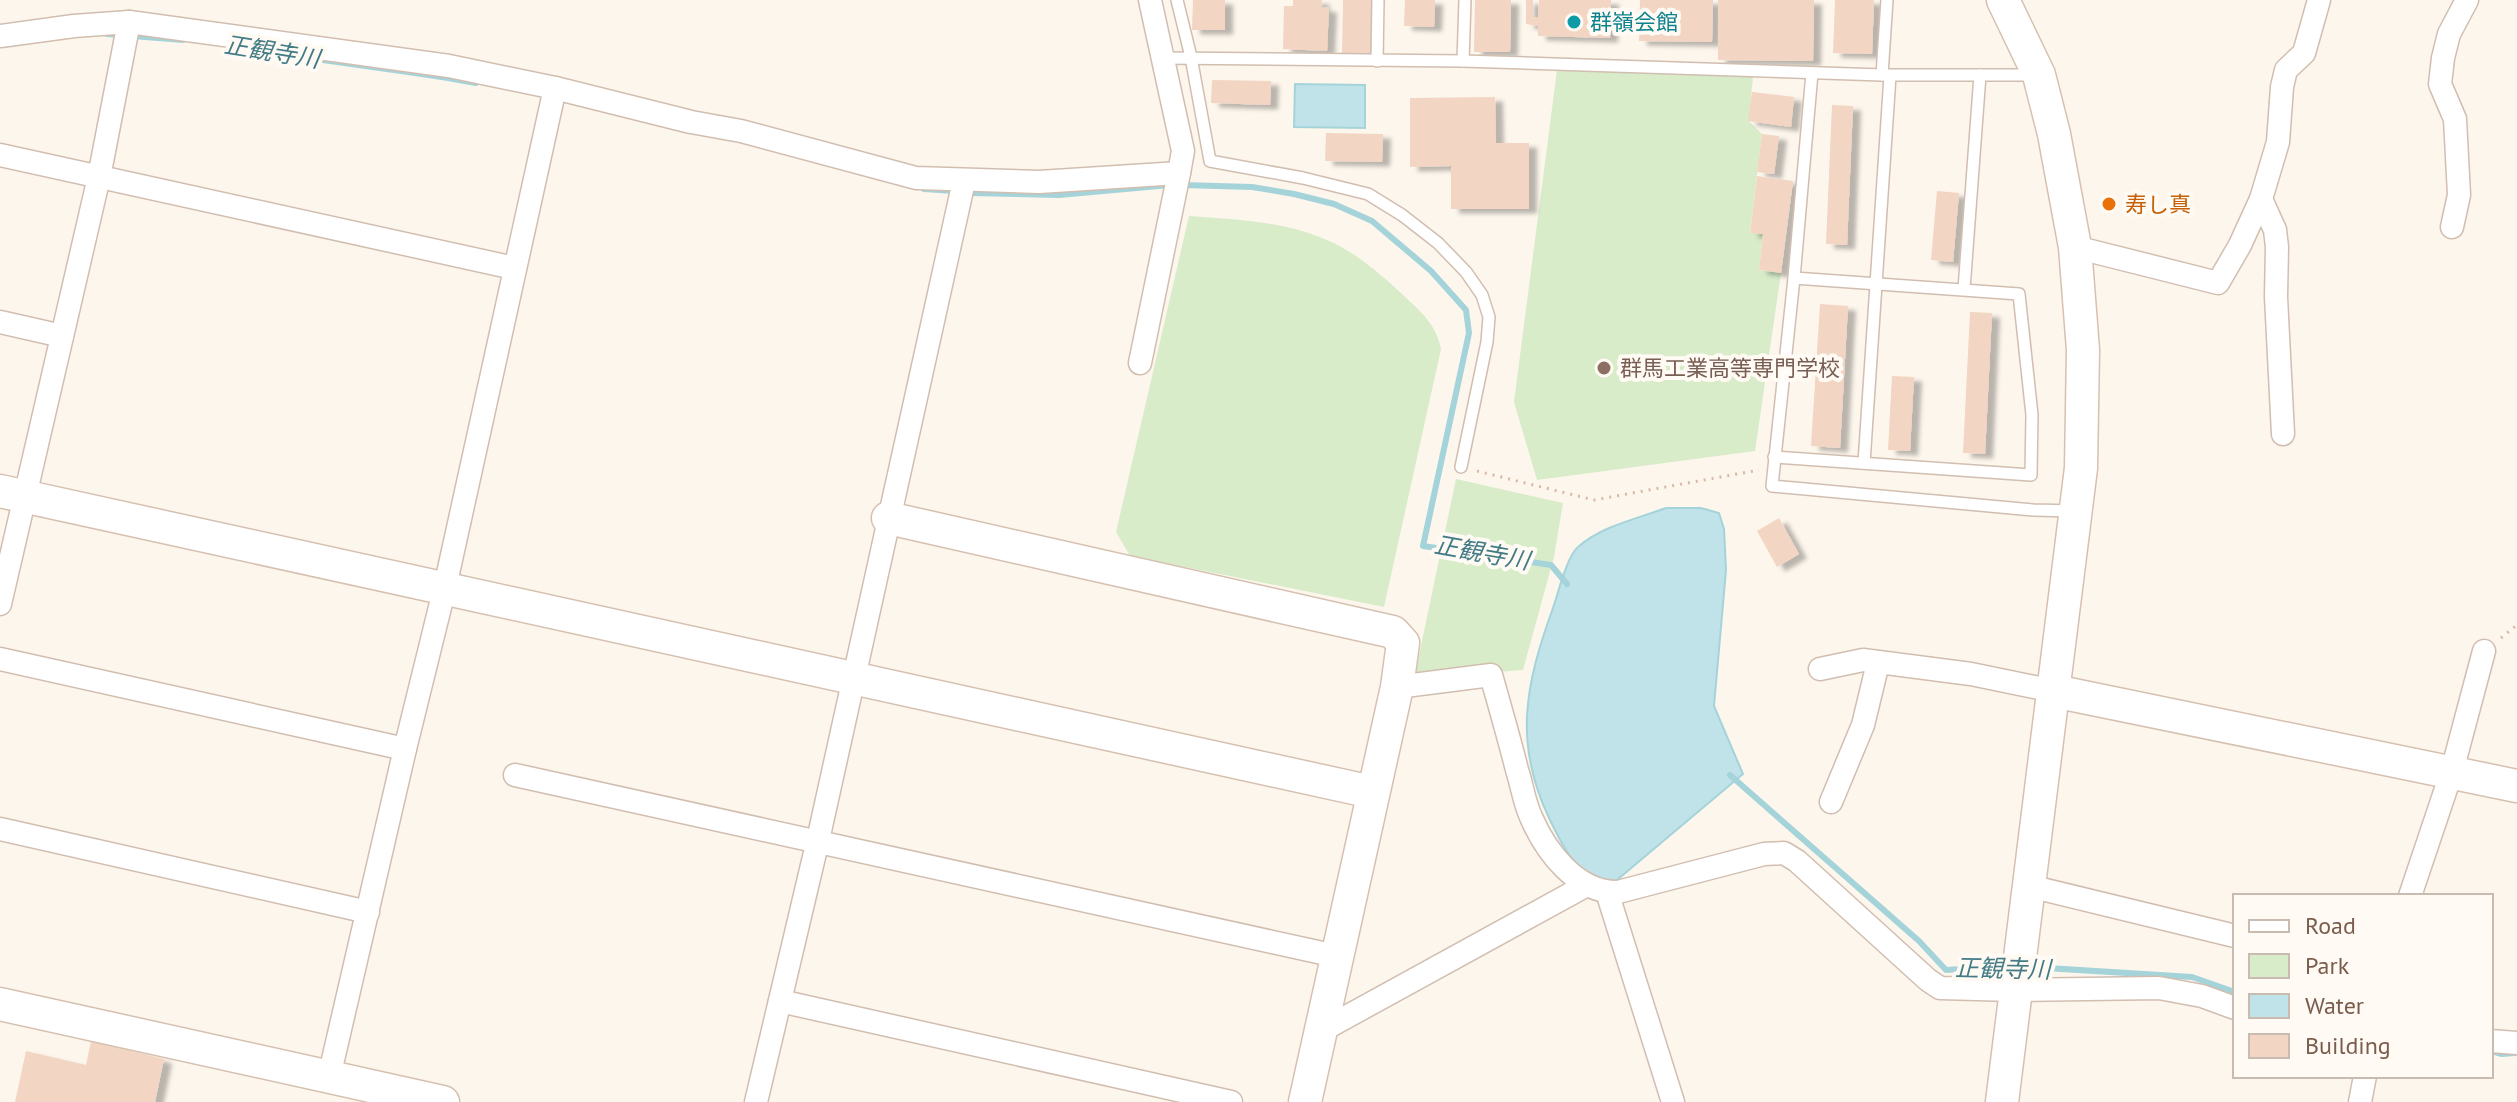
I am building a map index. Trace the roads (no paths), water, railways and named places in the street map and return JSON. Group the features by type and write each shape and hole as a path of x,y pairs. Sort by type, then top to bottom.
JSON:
{"street":[{"path":"1140,363 1183,151 1150,0"},
{"path":"2002,1102 2081,468 2083,350 2075,247 2054,134 2039,75 2003,0"},
{"path":"2075,247 2218,283 2261,199 2278,142 2286,70 2304,53 2319,0"},
{"path":"2452,227 2459,195 2455,119 2440,84 2449,34 2467,0"},
{"path":"0,36 129,22 449,66 774,139 916,178 1039,182 1179,173"},
{"path":"0,604 12,493 62,336 99,177 129,22"},
{"path":"329,1077 445,587 555,88"},
{"path":"0,155 514,268"},
{"path":"756,1102 818,840 964,181"},
{"path":"2261,199 2275,230 2277,247 2276,297 2283,434"},
{"path":"0,322 62,336"},
{"path":"12,493 1372,792"},
{"path":"888,518 1393,632 1403,643 1397,687 1305,1102"},
{"path":"2411,894 2452,771 2484,651"},
{"path":"0,659 405,749"},
{"path":"1820,669 1863,660 1971,674 2517,786"},
{"path":"1831,802 1863,725 1878,663"},
{"path":"1397,687 1491,675 1531,817 1571,875 1596,889 1618,892 1764,854 1784,853 1797,861 1940,988 2159,988 2202,996 2233,1007"},
{"path":"515,775 1336,956"},
{"path":"0,829 368,912"},
{"path":"2029,886 2233,936"},
{"path":"1319,1032 1596,889"},
{"path":"1596,889 1673,1102"},
{"path":"780,1001 1231,1102"},
{"path":"0,1004 443,1102"},
{"path":"2493,1041 2517,1043"},
{"path":"2360,1102 2365,1078"}],"lane":[{"path":"1177,0 1210,161 1368,194 1438,243 1466,272 1482,295 1489,317 1487,342 1461,467"},
{"path":"1377,61 1378,0"},
{"path":"1463,61 1465,0"},
{"path":"1864,463 1878,282 1887,0"},
{"path":"1163,58 1463,61 1886,76 2039,75"},
{"path":"1812,73 1772,486 2033,510 2075,511"},
{"path":"1964,289 1980,75"},
{"path":"1774,462 1864,463 2031,475 2032,415 2019,294 1794,278"}],"water":[{"path":"1295,84 1365,85 1365,128 1294,127"},
{"path":"1666,508 1701,508 1719,513 1724,529 1726,570 1714,706 1743,774 1611,885 1586,872 1570,857 1538,792 1527,740 1530,689 1543,636 1574,552 1608,528"}],"waterway":[{"name":"正観寺川","path":"107,34 183,40"},
{"name":"正観寺川","path":"293,55 476,83"},
{"name":"正観寺川","path":"970,193 1059,195 1170,185"},
{"name":"正観寺川","path":"1182,185 1252,187 1334,204 1372,221 1431,271 1466,310 1469,333 1423,546 1551,565 1567,584"},
{"name":"正観寺川","path":"924,189 954,191"},
{"name":"正観寺川","path":"1730,775 1919,941 1946,970 2011,966"},
{"name":"正観寺川","path":"2030,967 2192,977 2233,991"},
{"name":"正観寺川","path":"2493,1052 2515,1053"}],"place":[{"name":"群嶺会館","path":"1574,22"},
{"name":"寿し真","path":"2109,204"},
{"name":"群馬工業高等専門学校","path":"1604,368"}]}
